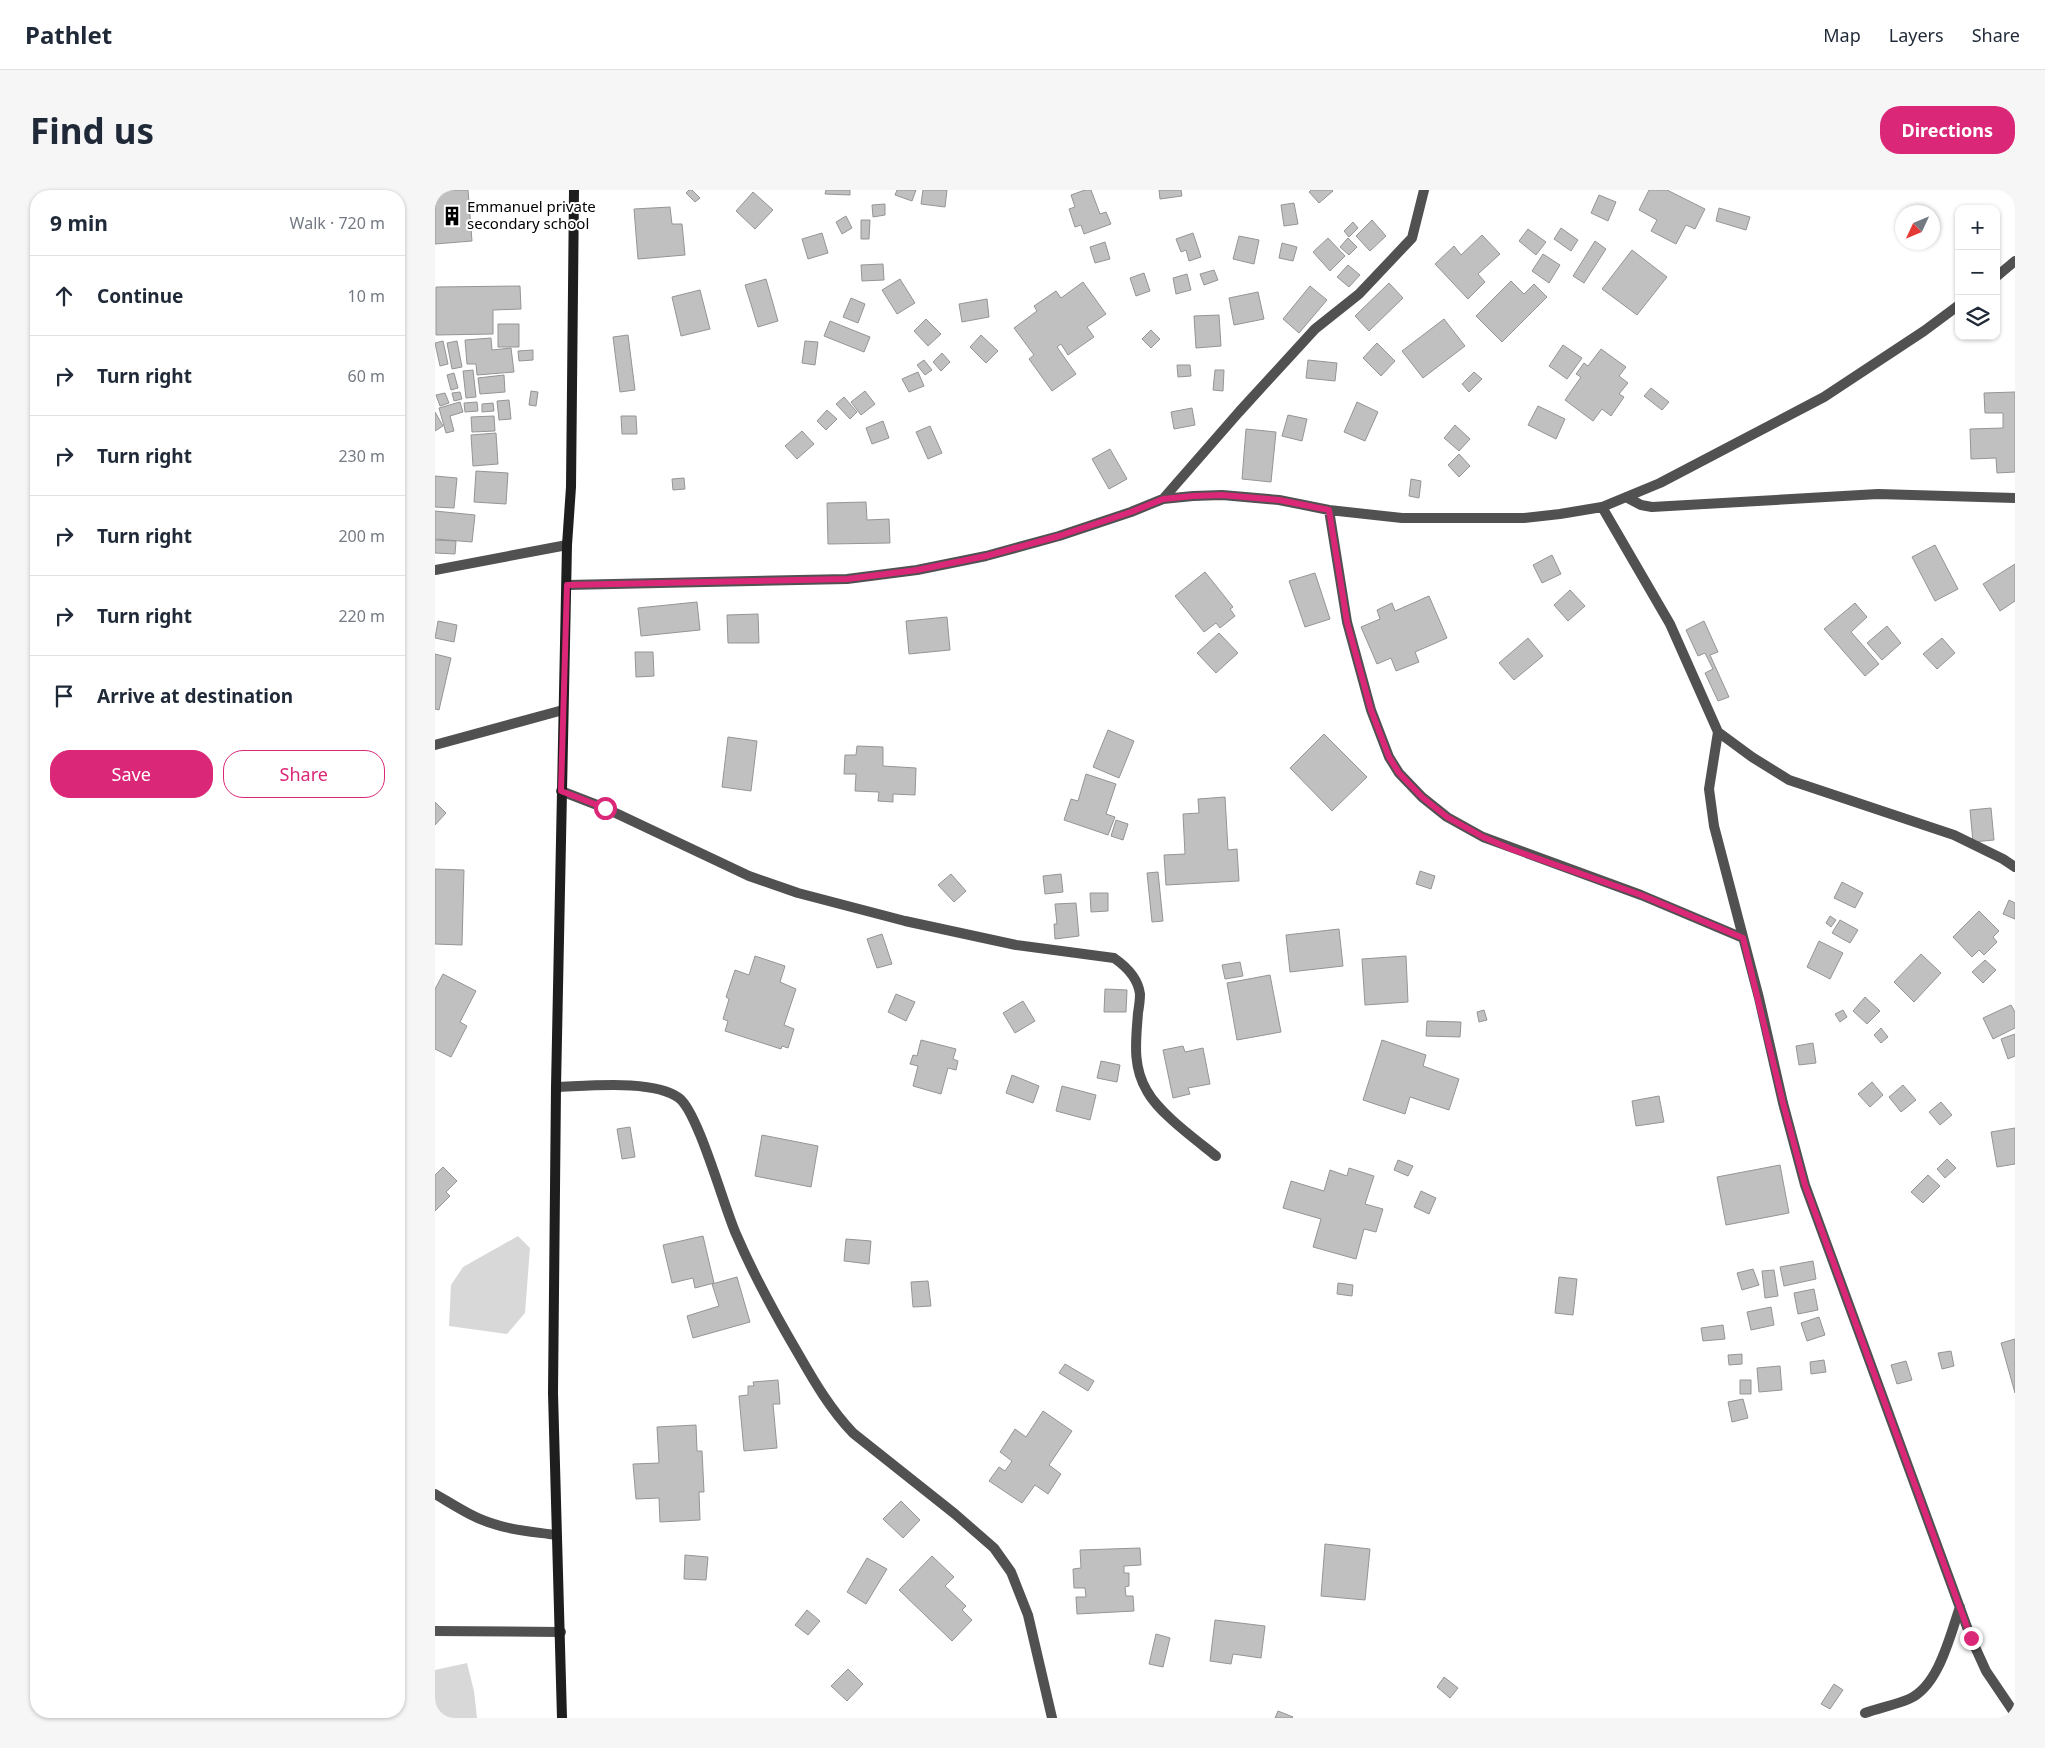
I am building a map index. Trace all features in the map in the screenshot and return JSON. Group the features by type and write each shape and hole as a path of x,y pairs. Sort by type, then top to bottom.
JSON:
{"main road":[{"path":"562,1718 553,1393 561,791 567,545 571,486 574,190"}],"street":[{"path":"1163,499 1239,412 1315,330 1359,294 1413,238 1424,190"},
{"path":"2000,274 2015,262"},
{"path":"567,585 847,579 917,570 986,556 1059,536 1131,512 1163,499 1193,496 1222,495 1279,500 1329,510 1402,518 1462,519 1560,514 1602,507 1660,483 1824,397 1924,331 1955,308"},
{"path":"1625,497 1641,505 1652,507 1878,494 2015,498"},
{"path":"1602,507 1670,624 1718,732 1752,757 1789,780 1954,835 2003,858 2015,867"},
{"path":"1329,510 1347,622 1371,710 1389,757 1399,773 1447,817 1483,837 1511,849 1641,895 1743,938"},
{"path":"435,570 567,545"},
{"path":"435,745 563,710"},
{"path":"1718,732 1711,777 1711,804 1714,826 1805,1185 1899,1436 1933,1536 1971,1638 1986,1672 2015,1714"},
{"path":"561,791 605,808 749,876 798,893 905,922 1015,945 1115,958 1127,967 1135,980 1140,994 1135,1051 1137,1066 1147,1092 1181,1127 1216,1156"},
{"path":"556,1087 634,1086 669,1092 686,1105 697,1128 733,1225 762,1290 824,1397 839,1419 853,1433 955,1514 994,1548 1011,1572 1028,1615 1052,1718"},
{"path":"435,1494 468,1514 493,1524 556,1535"},
{"path":"1865,1713 1910,1698 1923,1689 1937,1668 1960,1606"},
{"path":"435,1631 561,1632"}],"shaded area":[{"path":"518,1236 530,1248 525,1313 507,1334 449,1326 451,1285 463,1267"},
{"path":"467,1663 474,1691 477,1718 435,1718 435,1670"}],"building":[{"name":"Emmanuel private secondary school","path":"435,190 468,190 472,241 435,244"},
{"path":"692,190 700,198 695,202 686,193"},
{"path":"826,190 850,190 850,195 825,194"},
{"path":"897,190 916,190 912,201 895,195"},
{"path":"923,190 947,190 945,207 921,204"},
{"path":"1091,190 1100,214 1106,212 1111,224 1084,234 1081,225 1075,227 1069,209 1075,207 1071,195"},
{"path":"1159,190 1181,190 1182,196 1160,199"},
{"path":"1311,190 1333,191 1319,203 1309,192"},
{"path":"1649,190 1667,190 1705,209 1695,229 1686,225 1676,244 1651,231 1657,220 1639,210"},
{"path":"753,192 773,210 755,229 736,211"},
{"path":"1599,195 1616,202 1608,221 1591,213"},
{"path":"1294,203 1298,224 1284,226 1281,205"},
{"path":"885,204 885,215 873,217 872,205"},
{"path":"670,207 672,224 682,224 685,255 638,259 634,209"},
{"path":"1719,208 1750,217 1746,230 1716,221"},
{"path":"846,216 852,228 842,234 836,222"},
{"path":"861,220 870,220 869,239 861,239"},
{"path":"1372,220 1386,236 1370,251 1356,236"},
{"path":"1353,222 1358,228 1349,237 1344,231"},
{"path":"1561,228 1578,240 1571,251 1554,239"},
{"path":"1528,229 1546,242 1536,255 1519,241"},
{"path":"822,233 828,253 808,259 802,239"},
{"path":"1193,233 1201,257 1189,261 1186,250 1181,252 1176,239"},
{"path":"1482,235 1500,254 1478,274 1485,282 1468,299 1435,264 1454,246 1461,255"},
{"path":"1239,236 1259,240 1254,264 1233,259"},
{"path":"1328,238 1345,256 1330,271 1313,252"},
{"path":"1348,238 1357,247 1349,255 1340,247"},
{"path":"1595,241 1606,249 1584,283 1573,276"},
{"path":"1105,242 1110,259 1095,263 1090,247"},
{"path":"1282,243 1297,247 1293,261 1279,258"},
{"path":"1632,250 1667,277 1637,315 1602,289"},
{"path":"1543,254 1560,265 1549,283 1532,271"},
{"path":"883,264 884,280 862,281 861,265"},
{"path":"1348,265 1360,275 1349,287 1337,277"},
{"path":"1214,270 1218,280 1204,285 1200,274"},
{"path":"1144,273 1150,291 1136,296 1130,278"},
{"path":"1187,274 1191,290 1176,294 1173,278"},
{"path":"766,279 778,321 758,327 745,285"},
{"path":"900,279 915,303 897,314 882,290"},
{"path":"1511,281 1524,294 1534,284 1547,297 1502,342 1476,316"},
{"path":"1083,282 1106,314 1087,327 1094,337 1068,355 1061,344 1057,347 1076,374 1052,391 1029,359 1034,355 1014,328 1037,311 1034,306 1056,291 1061,298"},
{"path":"1389,283 1403,298 1369,331 1355,316"},
{"path":"520,286 521,309 493,310 493,334 436,335 436,287"},
{"path":"1310,286 1327,300 1299,333 1283,319"},
{"path":"700,290 710,329 681,336 672,297"},
{"path":"1258,292 1264,319 1234,325 1229,298"},
{"path":"851,298 865,304 858,323 843,317"},
{"path":"987,299 989,317 962,322 959,304"},
{"path":"1219,315 1221,346 1196,348 1194,316"},
{"path":"926,319 941,334 928,346 914,331"},
{"path":"1444,319 1465,346 1423,378 1402,351"},
{"path":"830,321 870,337 864,352 824,336"},
{"path":"498,324 519,324 519,347 498,347"},
{"path":"1151,330 1160,339 1151,348 1142,339"},
{"path":"628,335 635,390 620,392 613,337"},
{"path":"981,335 998,351 986,363 970,347"},
{"path":"491,338 492,350 511,348 514,372 477,375 476,364 467,364 465,340"},
{"path":"443,341 448,364 440,366 435,343"},
{"path":"457,341 462,367 452,369 447,343"},
{"path":"805,341 818,342 815,365 802,363"},
{"path":"1377,343 1395,361 1381,376 1363,358"},
{"path":"1563,345 1582,358 1567,379 1549,366"},
{"path":"1601,349 1626,367 1619,376 1628,383 1619,394 1624,397 1611,416 1602,409 1593,421 1565,400 1581,377 1576,374 1584,363 1588,366"},
{"path":"533,350 533,360 519,361 518,351"},
{"path":"942,353 950,362 941,371 933,362"},
{"path":"924,360 932,370 925,375 917,365"},
{"path":"1308,360 1337,363 1335,381 1306,378"},
{"path":"1177,365 1190,365 1191,376 1178,377"},
{"path":"473,370 476,397 466,398 463,371"},
{"path":"1215,370 1224,370 1223,391 1213,390"},
{"path":"918,372 924,386 909,392 902,379"},
{"path":"1474,372 1482,379 1469,392 1462,384"},
{"path":"454,373 458,388 451,390 447,375"},
{"path":"504,375 505,392 480,394 478,378"},
{"path":"1651,388 1669,402 1662,410 1644,396"},
{"path":"531,391 538,392 536,406 529,405"},
{"path":"865,391 875,404 861,415 851,402"},
{"path":"460,392 462,399 454,401 452,393"},
{"path":"2015,392 2015,472 1997,473 1996,458 1971,459 1970,429 2003,428 2003,413 1985,413 1984,393"},
{"path":"445,393 449,403 440,406 436,395"},
{"path":"844,397 857,412 850,419 836,404"},
{"path":"509,400 511,419 499,420 497,401"},
{"path":"460,402 463,412 450,416 454,431 446,433 439,408"},
{"path":"477,402 478,411 465,412 464,403"},
{"path":"1357,402 1378,412 1365,441 1344,432"},
{"path":"493,403 494,411 482,412 482,404"},
{"path":"1538,406 1565,419 1556,439 1528,425"},
{"path":"1192,408 1195,425 1174,429 1171,412"},
{"path":"827,410 837,419 826,430 817,421"},
{"path":"435,412 443,426 435,431"},
{"path":"1288,415 1307,419 1302,441 1282,436"},
{"path":"494,416 495,431 472,432 471,417"},
{"path":"621,416 636,416 637,434 622,434"},
{"path":"883,421 889,438 872,444 866,428"},
{"path":"1455,425 1470,439 1459,451 1444,438"},
{"path":"930,426 942,453 928,459 916,432"},
{"path":"1246,429 1276,432 1271,482 1242,479"},
{"path":"802,431 814,444 797,459 785,446"},
{"path":"496,433 498,464 473,466 471,435"},
{"path":"1110,449 1127,479 1109,489 1092,459"},
{"path":"1459,454 1470,466 1459,477 1448,465"},
{"path":"476,471 508,473 506,504 474,502"},
{"path":"435,476 457,478 454,508 435,507"},
{"path":"684,478 685,489 673,490 672,479"},
{"path":"1411,479 1421,481 1419,498 1409,496"},
{"path":"866,502 867,520 889,519 890,543 828,544 827,503"},
{"path":"435,511 475,515 472,542 435,539"},
{"path":"435,540 456,541 455,554 435,553"},
{"path":"1935,545 1958,589 1935,601 1912,557"},
{"path":"1552,555 1561,574 1542,583 1533,565"},
{"path":"2015,564 2015,601 2000,611 1983,584"},
{"path":"1205,572 1233,607 1230,609 1235,616 1220,628 1216,623 1204,632 1175,596"},
{"path":"1315,573 1330,619 1305,627 1289,581"},
{"path":"1570,590 1585,606 1568,621 1554,605"},
{"path":"1429,596 1447,638 1415,652 1419,662 1396,671 1391,658 1377,664 1361,627 1380,619 1377,610 1392,603 1395,611"},
{"path":"697,602 700,630 641,636 638,608"},
{"path":"1855,603 1867,617 1851,632 1879,664 1865,676 1824,629"},
{"path":"758,614 759,643 728,643 727,615"},
{"path":"947,617 950,650 909,654 906,621"},
{"path":"438,621 457,625 454,642 435,638"},
{"path":"1704,621 1718,652 1710,655 1729,697 1718,701 1705,673 1713,669 1705,653 1698,656 1686,630"},
{"path":"1887,626 1901,643 1882,660 1867,643"},
{"path":"1219,633 1238,653 1216,673 1197,653"},
{"path":"1528,638 1543,656 1514,680 1499,663"},
{"path":"1942,638 1955,653 1937,669 1923,654"},
{"path":"635,652 653,652 654,676 636,677"},
{"path":"435,654 451,658 439,710 435,709"},
{"path":"1108,730 1134,741 1119,778 1093,767"},
{"path":"1324,734 1367,777 1332,811 1290,768"},
{"path":"728,737 757,741 751,791 722,787"},
{"path":"857,746 883,747 883,766 916,768 915,795 893,794 893,802 878,801 879,792 855,791 856,774 844,774 845,755 856,755"},
{"path":"1086,774 1116,784 1106,814 1115,817 1108,835 1064,820 1071,799 1078,801"},
{"path":"1225,797 1228,850 1237,849 1239,881 1166,885 1164,855 1185,854 1183,814 1199,813 1198,799"},
{"path":"435,802 446,813 435,825"},
{"path":"1991,808 1994,840 1973,842 1970,810"},
{"path":"1116,820 1128,824 1123,840 1111,836"},
{"path":"435,869 464,870 462,945 435,944"},
{"path":"1420,871 1435,876 1431,889 1416,884"},
{"path":"1158,872 1163,921 1152,922 1147,873"},
{"path":"951,874 966,891 954,902 938,885"},
{"path":"1061,874 1063,892 1045,894 1043,876"},
{"path":"1842,882 1863,893 1855,908 1834,898"},
{"path":"1090,893 1108,893 1108,911 1091,912"},
{"path":"2009,900 2015,903 2015,919 2003,914"},
{"path":"1076,903 1079,936 1055,939 1054,924 1057,924 1055,904"},
{"path":"1979,911 1999,931 1993,937 1997,942 1984,955 1979,950 1972,957 1953,937"},
{"path":"1830,916 1836,920 1831,927 1826,923"},
{"path":"1840,920 1858,930 1850,943 1832,933"},
{"path":"1339,929 1343,966 1290,972 1286,935"},
{"path":"882,934 892,964 877,968 867,939"},
{"path":"1819,941 1843,953 1830,979 1807,967"},
{"path":"1921,954 1941,973 1914,1002 1894,982"},
{"path":"755,956 785,966 780,982 796,989 784,1025 794,1029 788,1048 782,1046 781,1049 725,1031 728,1021 723,1019 729,999 726,997 735,970 749,975"},
{"path":"1406,956 1408,1002 1365,1005 1362,959"},
{"path":"1985,960 1996,970 1983,983 1972,972"},
{"path":"1240,962 1243,976 1225,979 1222,965"},
{"path":"443,974 476,991 460,1022 467,1026 451,1057 435,1049 435,989"},
{"path":"1270,975 1281,1032 1237,1040 1227,983"},
{"path":"1105,989 1127,990 1126,1012 1104,1012"},
{"path":"896,994 915,1002 906,1021 888,1012"},
{"path":"1865,997 1880,1011 1867,1024 1853,1011"},
{"path":"1023,1001 1035,1021 1015,1033 1003,1013"},
{"path":"2011,1005 2015,1012 2015,1028 1993,1039 1983,1018"},
{"path":"1484,1010 1487,1020 1479,1022 1477,1012"},
{"path":"1843,1010 1847,1017 1840,1022 1835,1014"},
{"path":"1427,1021 1461,1022 1460,1037 1426,1036"},
{"path":"1881,1028 1888,1037 1881,1043 1874,1035"},
{"path":"2015,1034 2015,1056 2008,1059 2001,1039"},
{"path":"921,1040 956,1049 953,1059 958,1061 956,1070 948,1068 941,1094 913,1086 918,1066 910,1064 913,1055 917,1056"},
{"path":"1382,1040 1426,1055 1423,1066 1459,1079 1449,1110 1410,1097 1405,1114 1363,1100"},
{"path":"1813,1043 1816,1063 1799,1065 1796,1046"},
{"path":"1183,1046 1185,1052 1203,1048 1210,1084 1188,1088 1190,1094 1173,1098 1163,1050"},
{"path":"1101,1061 1120,1065 1117,1082 1097,1078"},
{"path":"1012,1075 1039,1086 1033,1103 1006,1093"},
{"path":"1872,1082 1883,1095 1870,1107 1858,1094"},
{"path":"1903,1085 1916,1100 1901,1112 1889,1097"},
{"path":"1062,1086 1096,1095 1090,1120 1056,1111"},
{"path":"1659,1096 1664,1122 1636,1126 1632,1101"},
{"path":"1941,1102 1952,1115 1940,1125 1929,1112"},
{"path":"630,1127 635,1157 622,1159 617,1129"},
{"path":"2015,1128 2015,1164 1997,1167 1991,1132"},
{"path":"762,1135 818,1146 811,1187 755,1176"},
{"path":"1947,1159 1956,1168 1945,1178 1937,1169"},
{"path":"1398,1160 1413,1166 1408,1176 1394,1170"},
{"path":"1780,1165 1789,1213 1726,1225 1717,1177"},
{"path":"443,1167 457,1181 446,1192 450,1196 435,1211 435,1175"},
{"path":"1349,1168 1374,1176 1365,1204 1383,1209 1376,1232 1364,1229 1356,1259 1313,1247 1321,1219 1283,1208 1291,1181 1324,1191 1330,1170 1347,1176"},
{"path":"1928,1175 1940,1186 1923,1203 1911,1192"},
{"path":"1421,1191 1436,1198 1429,1214 1414,1207"},
{"path":"703,1236 714,1283 695,1288 693,1278 672,1283 663,1245"},
{"path":"846,1239 871,1241 869,1264 844,1261"},
{"path":"1813,1261 1816,1279 1784,1286 1780,1267"},
{"path":"1753,1269 1759,1285 1742,1290 1737,1273"},
{"path":"1774,1270 1778,1296 1765,1298 1762,1271"},
{"path":"737,1277 750,1322 693,1338 687,1316 719,1306 712,1284"},
{"path":"1559,1277 1577,1279 1573,1315 1555,1313"},
{"path":"928,1281 931,1306 913,1307 911,1282"},
{"path":"1338,1283 1353,1285 1352,1296 1337,1294"},
{"path":"1814,1289 1818,1310 1798,1314 1794,1293"},
{"path":"1771,1307 1774,1325 1751,1330 1747,1312"},
{"path":"1819,1317 1825,1335 1807,1341 1801,1323"},
{"path":"1723,1325 1725,1339 1703,1341 1701,1328"},
{"path":"2015,1339 2015,1393 2001,1343"},
{"path":"1951,1351 1954,1366 1942,1369 1938,1353"},
{"path":"1742,1354 1742,1364 1729,1365 1728,1355"},
{"path":"1824,1360 1826,1372 1811,1374 1810,1362"},
{"path":"1906,1361 1912,1380 1897,1384 1891,1365"},
{"path":"1065,1364 1094,1381 1088,1391 1059,1373"},
{"path":"1780,1366 1782,1390 1759,1392 1757,1368"},
{"path":"778,1380 780,1404 773,1404 777,1448 744,1451 739,1396 748,1395 748,1386 754,1386 753,1382"},
{"path":"1740,1380 1751,1380 1751,1394 1740,1394"},
{"path":"1743,1399 1748,1418 1732,1422 1728,1402"},
{"path":"1043,1411 1072,1431 1049,1465 1061,1474 1048,1494 1035,1485 1022,1503 989,1481 999,1467 1005,1471 1012,1461 1000,1452 1015,1429 1026,1437"},
{"path":"696,1425 697,1451 702,1451 704,1492 699,1492 700,1520 660,1522 659,1498 636,1499 633,1464 659,1463 657,1427"},
{"path":"901,1501 920,1520 903,1538 883,1519"},
{"path":"1325,1544 1370,1549 1365,1600 1321,1596"},
{"path":"1140,1548 1141,1565 1124,1566 1124,1573 1129,1573 1129,1586 1125,1587 1126,1596 1133,1596 1134,1611 1077,1614 1076,1597 1086,1597 1085,1588 1074,1588 1073,1569 1081,1568 1080,1550"},
{"path":"685,1555 708,1557 706,1580 684,1579"},
{"path":"932,1556 954,1577 945,1586 966,1606 962,1610 972,1620 952,1641 899,1590"},
{"path":"867,1558 887,1569 866,1604 847,1592"},
{"path":"807,1610 820,1621 808,1635 795,1625"},
{"path":"1215,1620 1265,1626 1261,1658 1233,1654 1231,1664 1210,1661"},
{"path":"1156,1634 1170,1638 1163,1667 1149,1664"},
{"path":"848,1669 863,1684 847,1701 831,1686"},
{"path":"1444,1677 1458,1688 1450,1698 1437,1687"},
{"path":"1834,1684 1843,1690 1830,1709 1821,1704"},
{"path":"1278,1711 1293,1717 1275,1718"}],"place":[{"name":"Emmanuel private secondary school","path":"452,216"}],"route":[{"path":"605,808 561,791 567,585 847,579 917,570 986,556 1059,536 1131,512 1163,499 1193,496 1222,495 1279,500 1329,510 1347,622 1371,710 1389,757 1399,773 1422,797 1447,817 1483,837 1511,849 1641,895 1743,938 1805,1185 1855,1324 1899,1436 1933,1536 1971,1638"}]}
